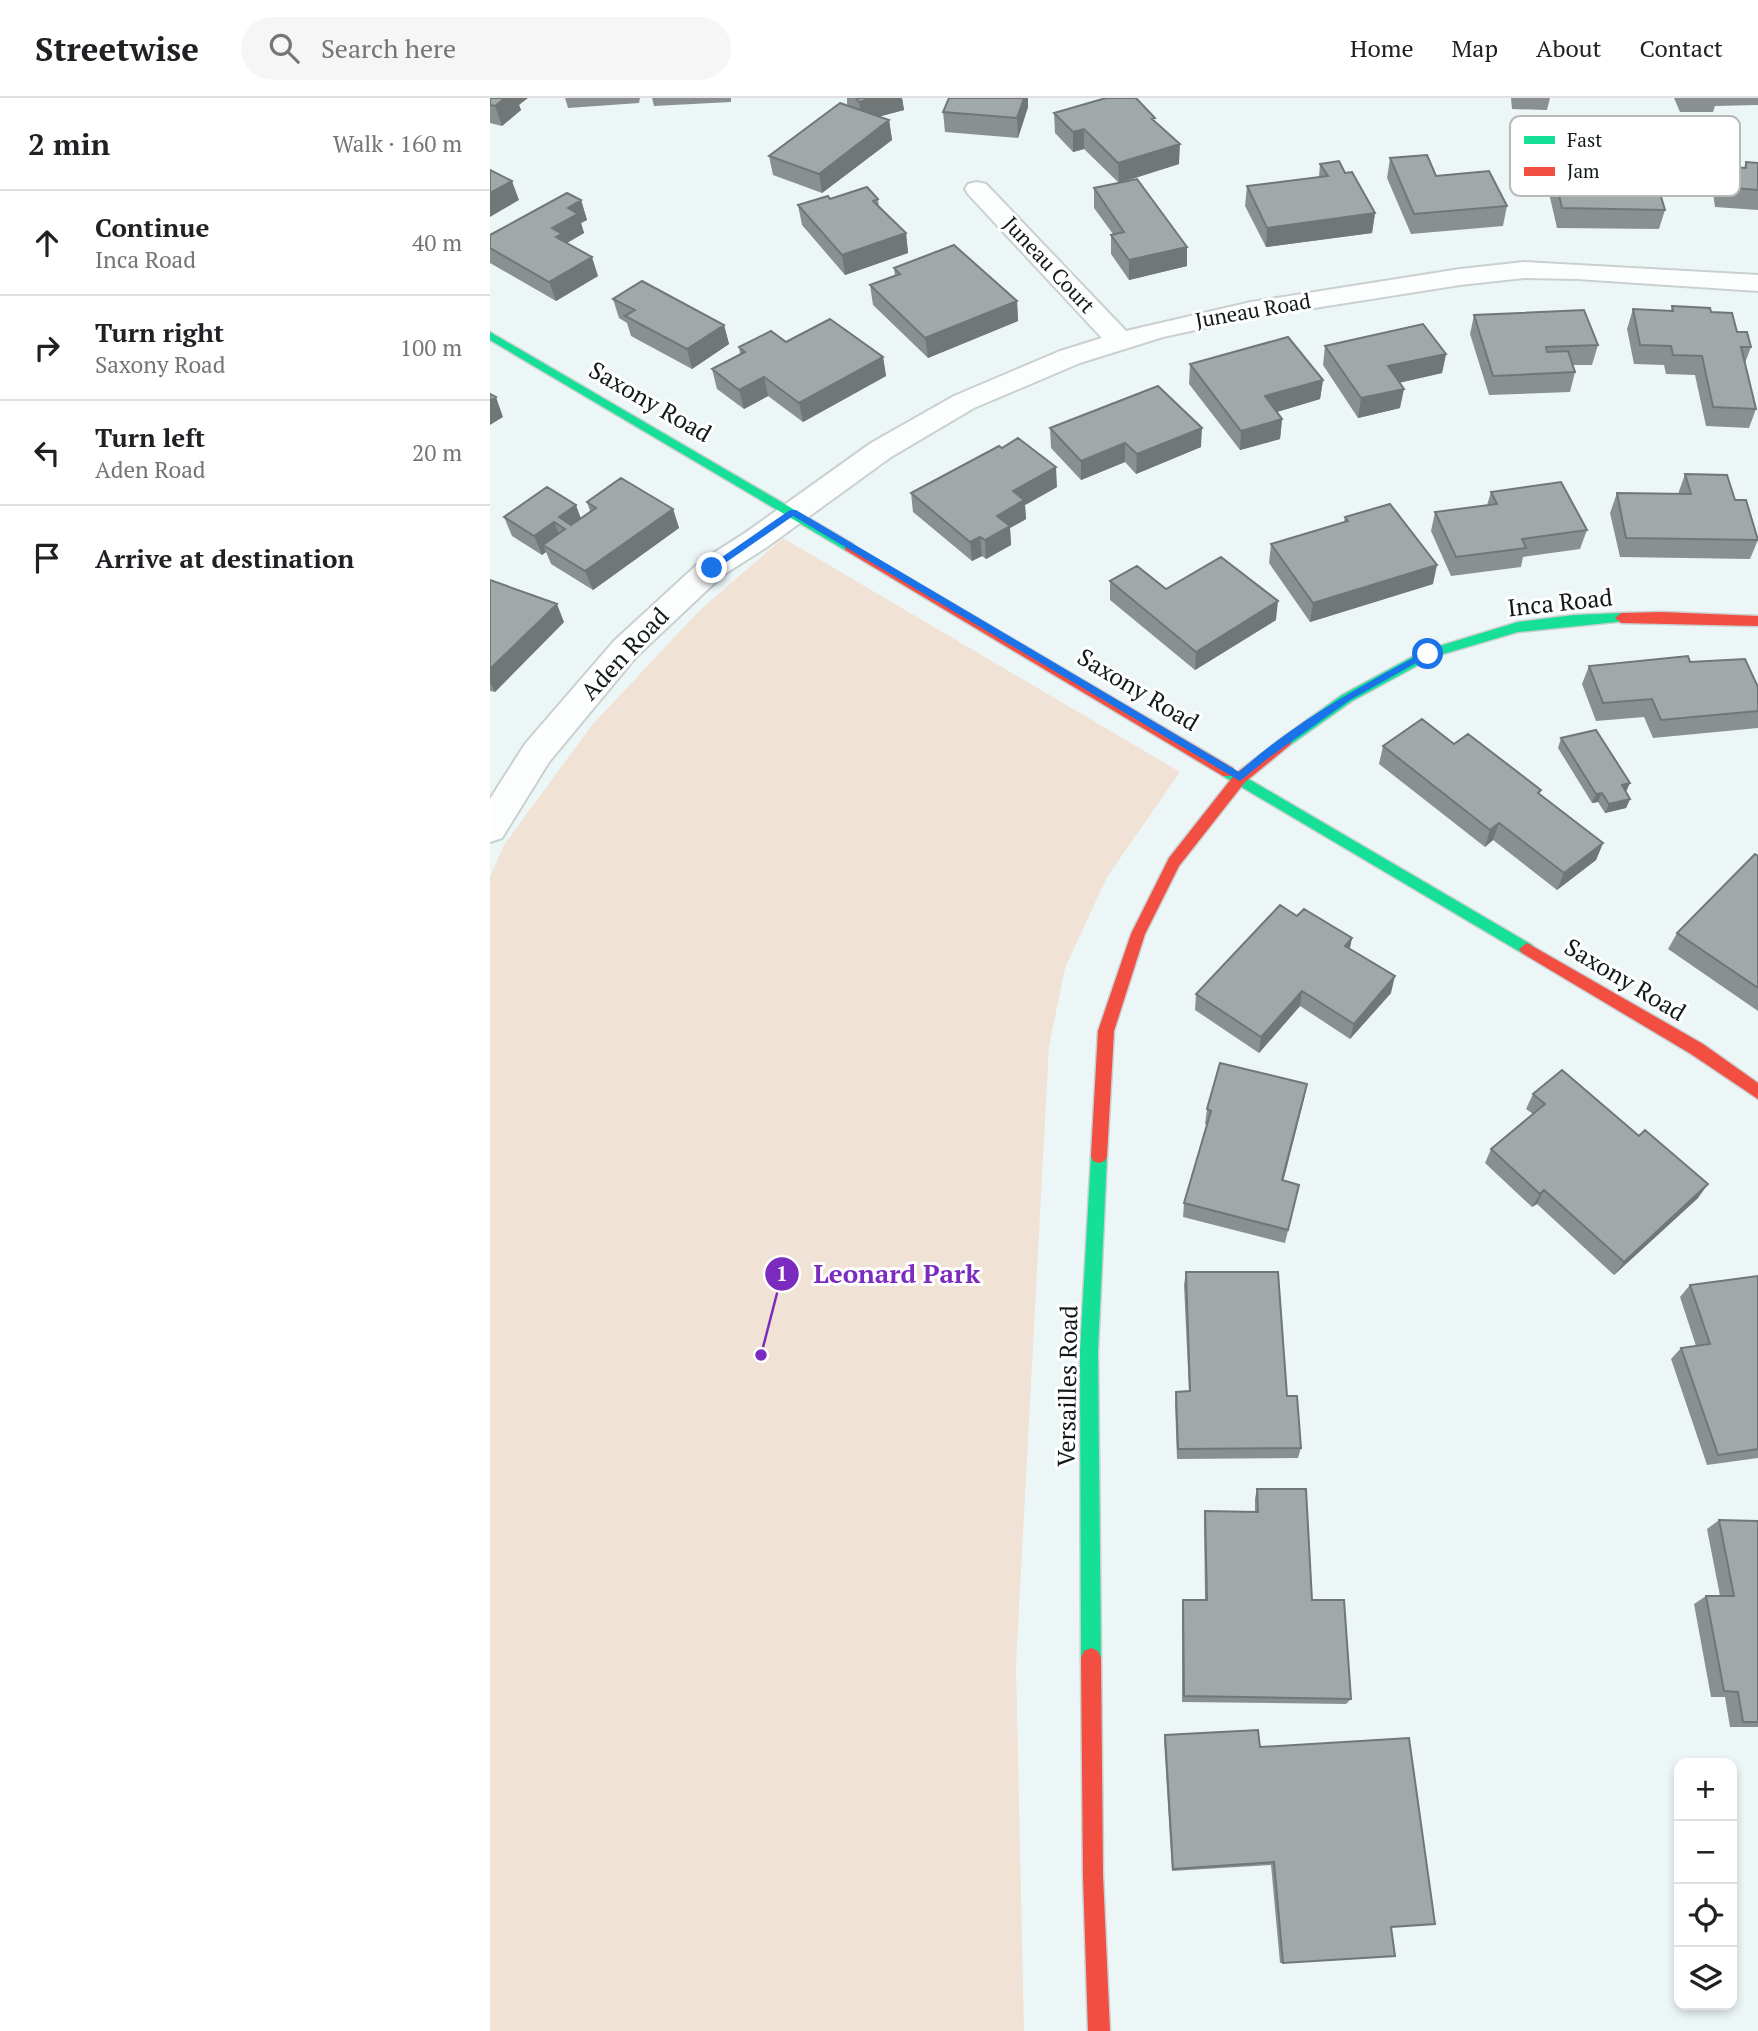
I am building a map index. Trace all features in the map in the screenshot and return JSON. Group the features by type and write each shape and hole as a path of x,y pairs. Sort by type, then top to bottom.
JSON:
{"street":[{"name":"Juneau Court","path":"977,189 1120,341"},
{"name":"Juneau Road","path":"793,512 881,450 964,402 1070,357 1157,330 1251,310 1461,277 1524,270 1758,283"},
{"name":"Saxony Road","path":"490,335 1696,1049 1758,1092"},
{"name":"Aden Road","path":"490,828 537,753 625,649 712,568 793,512"},
{"name":"Inca Road","path":"1240,778 1264,756 1347,698 1428,654 1505,631 1586,620 1662,617 1758,621"},
{"name":"Versailles Road","path":"1099,2031 1093,1876 1089,1352 1106,1031 1138,934 1174,862 1240,778"}],"shaded area":[{"path":"783,538 1180,772 1107,877 1065,968 1049,1046 1016,1665 1024,2031 490,2031 490,877 504,845 592,725 699,611"}],"building":[{"path":"490,98 505,98 495,106 490,105"},
{"path":"856,98 873,98 859,102"},
{"path":"949,98 1024,98 1017,118 943,112"},
{"path":"1106,98 1136,98 1155,118 1152,119 1180,144 1118,163 1084,129 1073,132 1054,113"},
{"path":"840,103 889,120 819,174 769,156"},
{"path":"1427,155 1436,176 1489,171 1507,206 1414,214 1390,158"},
{"path":"1339,161 1345,173 1352,172 1375,213 1267,228 1247,186 1328,176 1320,164"},
{"path":"1746,162 1758,163 1758,190 1740,189 1740,168 1746,168"},
{"path":"490,170 512,181 490,193"},
{"path":"1137,179 1187,247 1129,260 1111,235 1124,232 1094,188"},
{"path":"867,187 878,199 873,201 906,233 842,255 798,205 828,196 830,199"},
{"path":"567,193 581,200 568,208 578,214 552,228 562,234 556,237 592,257 549,282 490,248 490,235"},
{"path":"1559,196 1661,196 1665,210 1562,208"},
{"path":"954,245 1017,301 925,338 870,285 900,274 894,268"},
{"path":"642,281 724,325 687,349 625,316 635,310 613,299"},
{"path":"1672,306 1710,308 1711,312 1732,313 1737,332 1747,332 1751,347 1741,347 1756,409 1713,407 1702,356 1673,355 1671,346 1640,345 1633,309 1673,311"},
{"path":"1584,310 1598,345 1546,347 1547,352 1568,351 1575,372 1493,376 1474,315"},
{"path":"830,319 883,357 799,403 764,377 739,390 712,369 745,352 739,347 771,331 786,342"},
{"path":"1423,324 1446,354 1388,366 1404,389 1361,398 1325,346"},
{"path":"1288,337 1323,380 1265,396 1282,419 1241,431 1190,364"},
{"path":"1158,386 1202,428 1137,454 1125,443 1081,461 1050,428"},
{"path":"1018,438 1056,467 1013,491 1024,500 997,516 1010,526 985,540 980,537 970,542 911,493 999,446 1002,448"},
{"path":"1685,474 1727,475 1735,500 1746,500 1758,540 1626,538 1617,493 1691,494"},
{"path":"621,478 673,509 585,571 543,545 565,529 554,522 534,536 504,517 547,487 576,505 559,517 571,525 596,508 587,502"},
{"path":"1561,482 1587,530 1522,539 1526,548 1456,557 1435,512 1497,504 1491,492"},
{"path":"1390,504 1437,565 1313,603 1271,544 1348,521 1345,517"},
{"path":"1221,557 1278,601 1196,652 1110,581 1137,566 1166,589"},
{"path":"490,580 557,604 490,669"},
{"path":"1688,656 1690,662 1745,659 1758,687 1758,711 1661,720 1652,699 1603,703 1589,666"},
{"path":"1422,719 1454,744 1468,734 1541,790 1538,793 1603,843 1564,873 1499,823 1490,830 1383,746"},
{"path":"1596,730 1630,783 1622,785 1630,799 1609,804 1602,793 1596,794 1561,738"},
{"path":"1755,854 1758,856 1758,988 1677,933"},
{"path":"1280,905 1297,916 1304,909 1352,938 1345,946 1395,976 1354,1024 1302,991 1261,1037 1196,994"},
{"path":"1220,1063 1307,1084 1282,1180 1299,1185 1288,1230 1184,1203 1211,1111 1207,1109"},
{"path":"1562,1070 1639,1136 1645,1130 1708,1184 1624,1262 1544,1190 1540,1194 1491,1149 1545,1104 1533,1094"},
{"path":"1186,1272 1278,1272 1287,1396 1297,1396 1301,1448 1178,1449 1176,1392 1190,1391"},
{"path":"1758,1276 1758,1449 1718,1455 1681,1348 1710,1344 1690,1285"},
{"path":"1257,1489 1306,1489 1312,1600 1344,1600 1351,1699 1184,1696 1183,1600 1207,1600 1205,1511 1258,1512"},
{"path":"1719,1520 1758,1521 1758,1722 1743,1722 1738,1692 1724,1691 1706,1596 1734,1596"},
{"path":"1258,1730 1260,1747 1409,1738 1435,1924 1391,1927 1395,1956 1283,1963 1274,1862 1173,1869 1165,1735"}],"traffic: fast":[{"path":"490,335 849,547"},
{"path":"1285,741 1347,698 1428,654 1518,627 1621,618"},
{"path":"1228,772 1527,949"},
{"path":"1091,1658 1089,1351 1099,1156"}],"traffic: jam":[{"path":"849,547 1228,772"},
{"path":"1621,618 1758,621"},
{"path":"1099,1156 1106,1031 1138,934 1174,862 1240,778 1285,741"},
{"path":"1527,949 1697,1049 1758,1092"},
{"path":"1091,1658 1093,1876 1099,2031"}],"place":[{"name":"Leonard Park","path":"761,1355"}],"route":[{"path":"712,568 793,512 1240,778 1264,756 1347,698 1428,654"}]}
